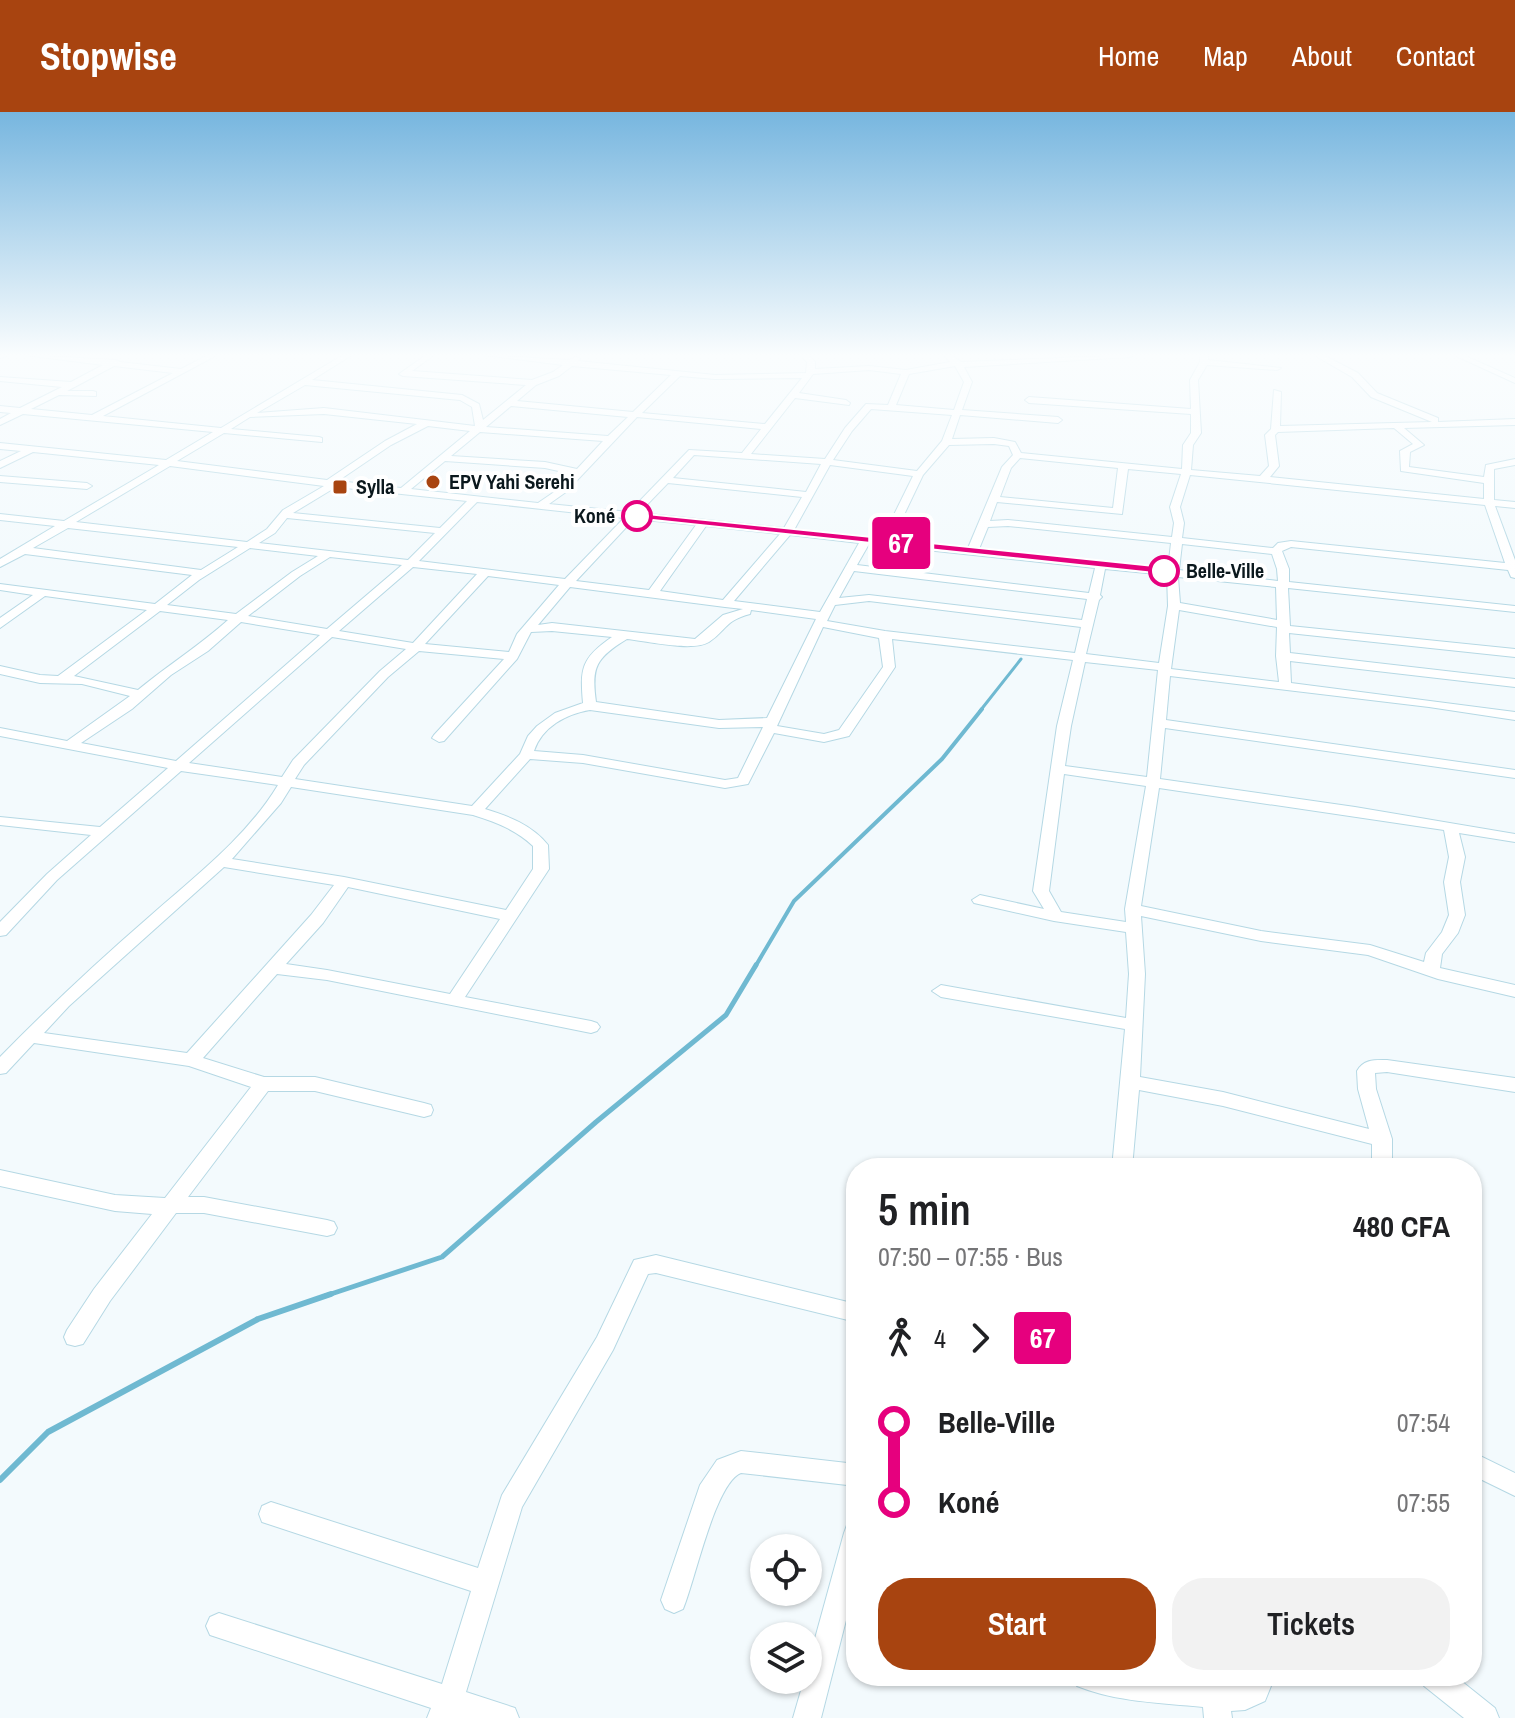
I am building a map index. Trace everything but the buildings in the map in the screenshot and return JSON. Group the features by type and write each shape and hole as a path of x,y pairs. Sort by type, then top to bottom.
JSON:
{"street":[{"path":"210,430 319,440"},
{"path":"60,680 79,669 202,573 275,527 283,515 388,443 413,430"},
{"path":"403,491 476,430"},
{"path":"512,430 613,439"},
{"path":"541,505 563,490 622,430"},
{"path":"746,454 765,430"},
{"path":"725,604 787,532 850,430"},
{"path":"886,541 919,474 946,442 951,430"},
{"path":"1123,1158 1137,974 1133,909 1153,783 1164,669 1174,606 1173,572 1179,523 1175,507 1186,473 1188,445 1196,430"},
{"path":"1263,479 1274,466 1270,435 1274,430"},
{"path":"1401,430 1419,445 1405,451 1404,469 1490,481"},
{"path":"0,564 219,431"},
{"path":"946,442 1001,441 1012,444 1018,455"},
{"path":"0,446 168,462 331,484 702,524 1515,609"},
{"path":"0,465 30,450"},
{"path":"439,738 513,656 521,637 559,592 570,584 692,452 829,462 919,474"},
{"path":"1018,455 1515,505"},
{"path":"973,550 1007,467 1018,455"},
{"path":"444,458 545,465 579,472"},
{"path":"1276,551 1282,545 1302,544 1514,570 1489,503 1489,467 1514,462"},
{"path":"993,499 1118,512 1123,467"},
{"path":"0,479 87,486"},
{"path":"665,480 809,495"},
{"path":"0,931 52,877 392,582 476,498"},
{"path":"283,515 441,531"},
{"path":"0,517 652,594 766,610 885,635 1081,656 1515,716"},
{"path":"984,524 1008,523 1276,551"},
{"path":"652,594 702,524"},
{"path":"526,755 583,759 733,784 743,781 821,620 866,539"},
{"path":"20,550 202,573"},
{"path":"1276,551 1283,569 1285,627 1282,656 1285,686"},
{"path":"70,745 204,648 296,574 326,556"},
{"path":"1054,916 1041,891 1064,726 1081,656 1085,624 1096,597 1101,564"},
{"path":"850,567 1096,597"},
{"path":"0,1068 63,1002 220,862 276,800 298,763 384,674 416,647 484,573"},
{"path":"0,587 238,618 416,647 513,656"},
{"path":"0,624 41,594"},
{"path":"831,602 869,598 1085,624"},
{"path":"1174,606 1285,627 1515,653"},
{"path":"529,629 552,627 622,637 701,643 728,615 766,610"},
{"path":"475,811 526,755 528,744 548,723 572,710 589,706 737,725 772,725 824,738 844,733 889,667 885,635"},
{"path":"589,706 586,677 589,669 607,646 622,637"},
{"path":"1282,656 1515,683"},
{"path":"0,670 30,678 82,680 140,695"},
{"path":"1159,723 1515,774"},
{"path":"0,732 179,766 475,811 520,828 532,836 544,851 541,869 455,999"},
{"path":"1058,769 1355,811 1515,838"},
{"path":"0,821 103,832"},
{"path":"1431,971 1434,953 1450,933 1457,915 1452,882 1457,857 1451,829"},
{"path":"220,862 344,882 510,916"},
{"path":"191,1060 317,919 344,882"},
{"path":"980,900 1054,916 1134,928"},
{"path":"1133,909 1261,936 1370,950 1431,971 1515,991"},
{"path":"273,968 455,999 591,1027"},
{"path":"941,991 1134,1025"},
{"path":"32,1037 191,1060 263,1084 315,1084 424,1110"},
{"path":"1382,1158 1382,1139 1367,1089 1366,1071 1370,1067 1387,1066 1515,1085"},
{"path":"1131,1082 1223,1099 1382,1139"},
{"path":"75,1337 102,1295 263,1084"},
{"path":"0,1178 115,1203 238,1209 327,1228"},
{"path":"446,1709 511,1503 605,1343 641,1266 656,1264 846,1311"},
{"path":"674,1600 709,1493 725,1468 741,1462 846,1474"},
{"path":"1482,1468 1515,1485"},
{"path":"271,1514 486,1583"},
{"path":"807,1718 846,1598"},
{"path":"219,1626 446,1709 505,1718"},
{"path":"1134,1686 1217,1707 1252,1696 1260,1686"},
{"path":"1446,1686 1485,1718"}],"waterway":[{"path":"980,711 1021,659"},
{"path":"755,967 794,901 942,759 982,709"},
{"path":"331,1294 442,1257 596,1122 726,1015 756,965"},
{"path":"0,1480 48,1432 258,1319 331,1294"},
{"path":"325,1296 331,1294"}],"bus line":[{"name":"67","path":"637,516 1164,571"}],"place":[{"name":"EPV Yahi Serehi","path":"433,482"},
{"name":"Sylla","path":"340,487"},
{"name":"Koné","path":"637,516"},
{"name":"Belle-Ville","path":"1164,571"}]}
